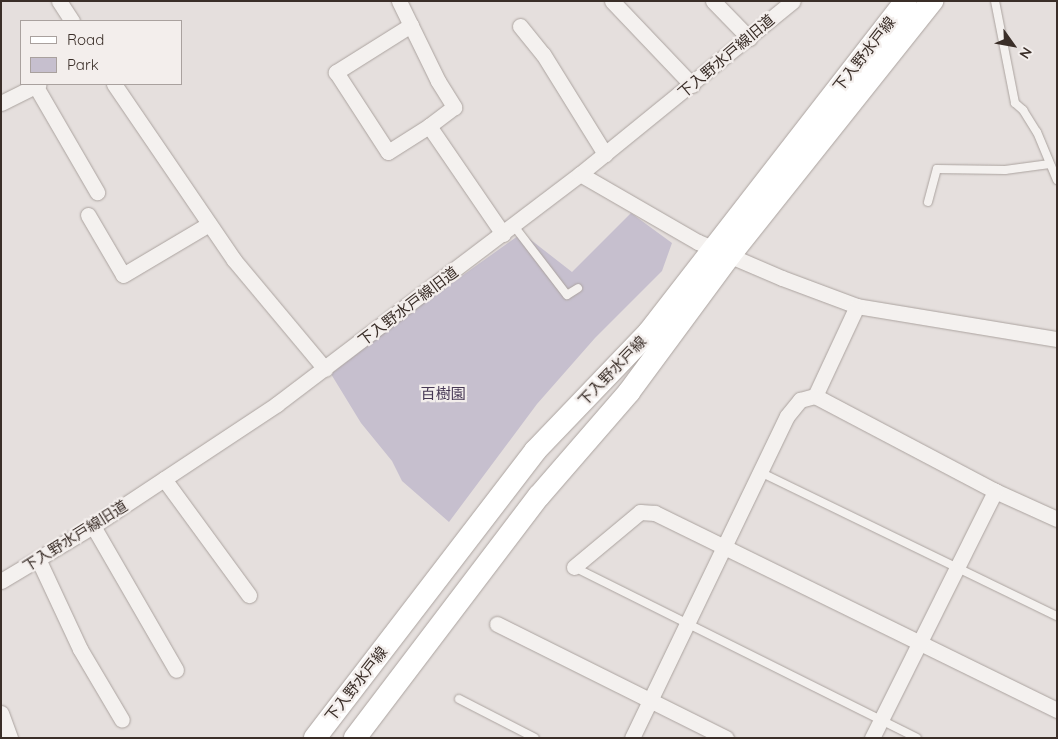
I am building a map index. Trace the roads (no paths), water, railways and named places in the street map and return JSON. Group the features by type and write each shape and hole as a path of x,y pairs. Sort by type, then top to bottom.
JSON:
{"main road":[{"name":"下入野水戸線","path":"355,738 539,496 629,392 721,252 906,1"},
{"name":"下入野水戸線","path":"315,738 535,451 649,332 721,252 932,1"}],"street":[{"path":"59,1 71,20"},
{"path":"399,1 411,25 438,81 454,107 429,126 388,152 336,72 411,25"},
{"path":"612,1 692,85"},
{"path":"713,1 749,38"},
{"name":"下入野水戸線旧道","path":"1,581 39,561 93,526 277,404 325,369 580,174 692,85 793,1"},
{"path":"520,26 543,54 605,154"},
{"path":"1,103 37,85 97,192"},
{"path":"115,85 234,260 325,369"},
{"path":"429,126 508,230"},
{"path":"580,174 698,242 782,278 857,306 1057,339"},
{"path":"88,215 123,275 209,224"},
{"path":"815,396 857,306"},
{"path":"632,738 786,416 800,400 815,396 996,492 1057,519"},
{"path":"164,479 249,595"},
{"path":"872,738 956,568 996,492"},
{"path":"574,567 640,512 655,513 723,548 1057,710"},
{"path":"93,526 176,670"},
{"path":"39,561 80,649 122,720"},
{"path":"497,624 726,738"},
{"path":"1,713 10,738"}],"lane":[{"path":"995,1 1015,103 1023,110 1037,132 1057,180"},
{"path":"928,202 937,169 1005,170 1050,164"},
{"path":"508,230 567,295 578,288"},
{"path":"760,472 1057,616"},
{"path":"574,567 917,738"},
{"path":"459,699 535,738"}],"park label":[{"name":"百樹園","path":"443,394"}]}
